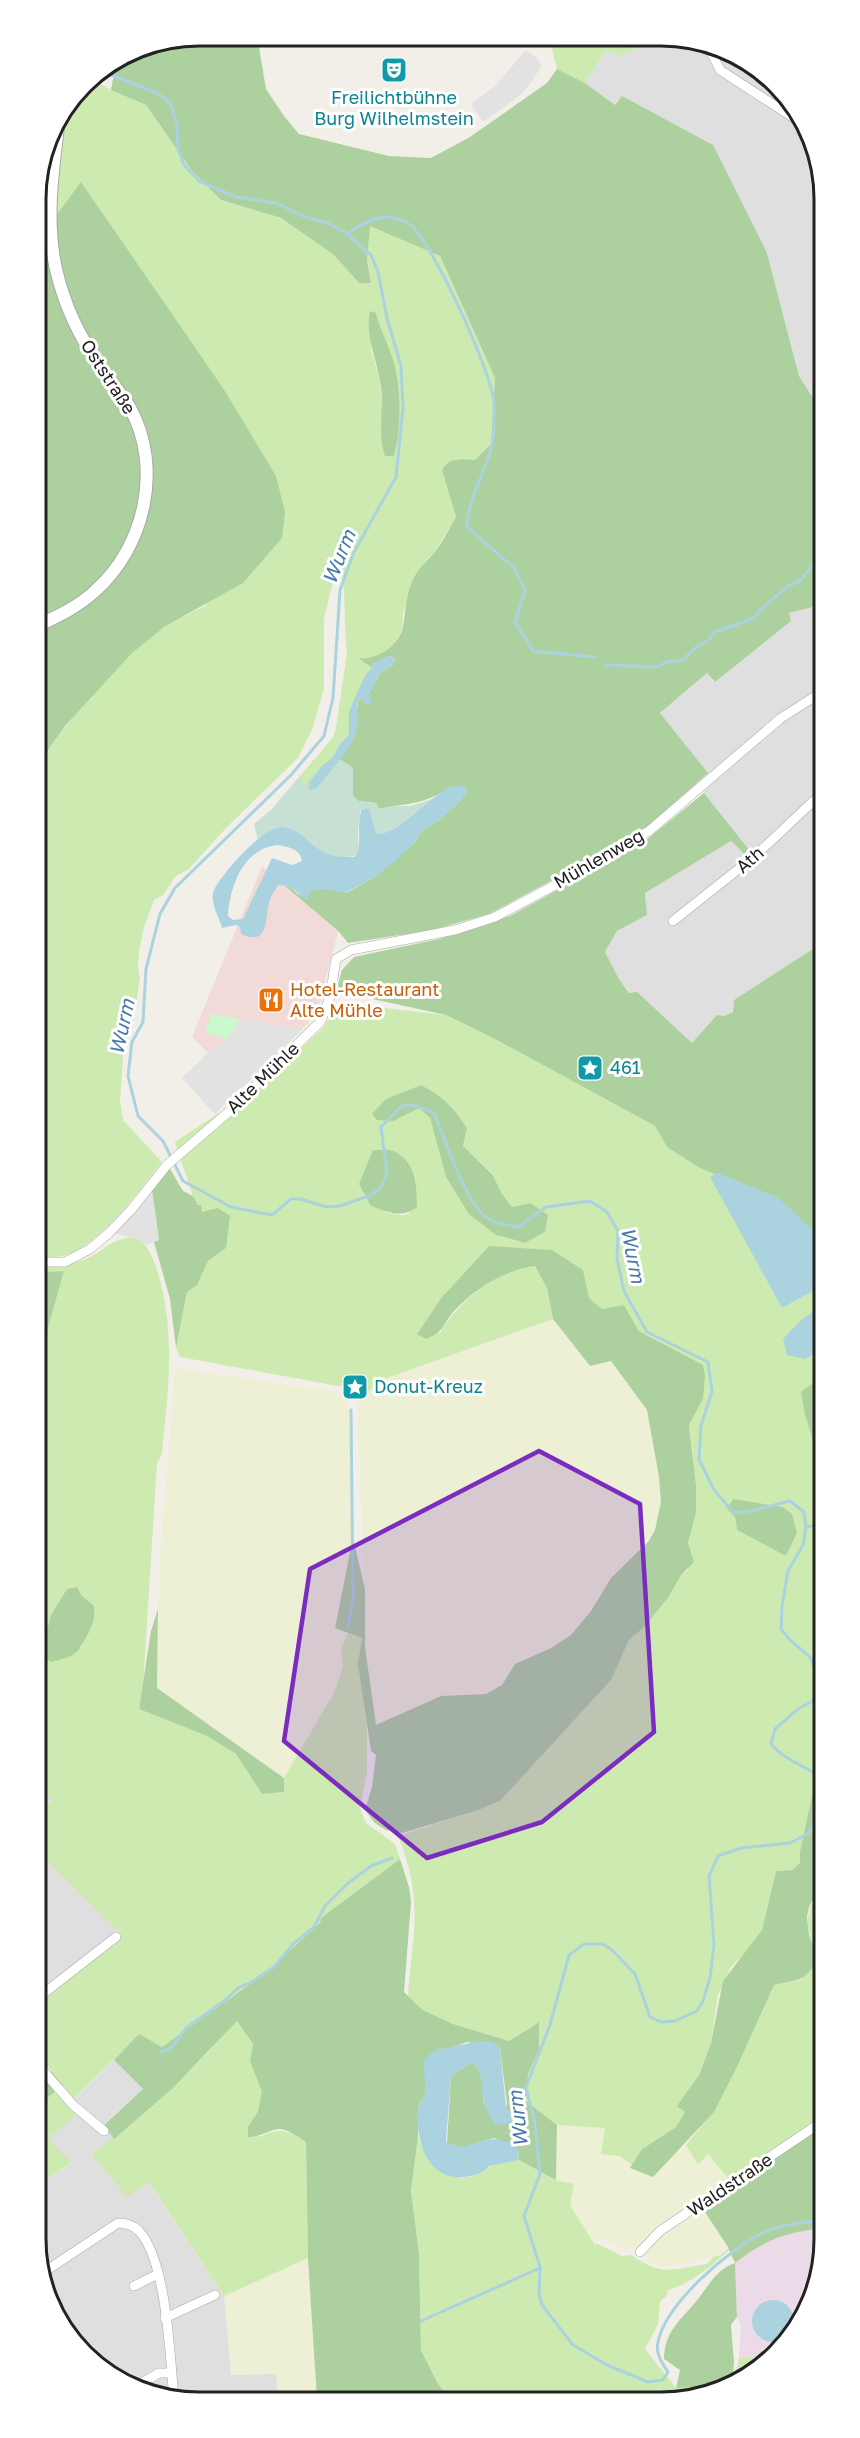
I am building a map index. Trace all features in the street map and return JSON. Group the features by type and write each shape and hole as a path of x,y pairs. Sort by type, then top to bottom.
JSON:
{"street":[{"path":"713,57 720,70 786,113"},
{"name":"Oststraße","path":"47,621 78,605 96,591 119,564 139,522 145,494 147,467 147,457 140,429 129,407 75,325 56,269 52,246 51,200 56,146"},
{"name":"Mühlenweg","path":"340,955 351,950 455,930 495,917 574,875 649,831 782,718 814,697"},
{"name":"Ath","path":"673,921 755,856 814,801"},
{"name":"Alte Mühle","path":"46,1263 65,1262 90,1249 131,1210 167,1165 232,1109 321,1022 330,997 334,970 340,955"},
{"path":"46,1991 116,1937"},
{"path":"46,2074 73,2105 104,2131"},
{"name":"Waldstraße","path":"640,2252 660,2231 813,2128"},
{"path":"49,2269 118,2223 125,2223 139,2232 155,2262 158,2274 173,2389"},
{"path":"134,2286 158,2274"},
{"path":"165,2318 216,2295"},
{"path":"145,2381 159,2373 171,2373"}],"highlighted area":[{"path":"539,1451 640,1504 654,1732 542,1822 427,1858 284,1741 310,1569"}],"shaded area":[{"path":"643,46 660,46 690,49 728,62 769,91 793,123 802,141 811,170 814,200 814,399 799,376 767,253 622,96 615,105 585,83 606,50 618,56"},
{"path":"526,50 539,60 541,67 519,96 483,122 471,104 495,86"},
{"path":"814,607 814,948 734,1000 733,1012 724,1016 692,1043 637,993 630,993 619,979 605,952 617,931 647,915 645,893 731,841 744,855 750,851 704,793 708,773 660,713 707,673 714,682 789,613"},
{"path":"262,866 338,932 318,1013 215,1114 182,1078 208,1053 192,1037"},
{"path":"239,1019 303,1029 215,1114 182,1078 217,1045 224,1046"},
{"path":"149,1186 152,1191 159,1240 146,1245 133,1237 109,1233"},
{"path":"46,1794 52,1802 46,1805"},
{"path":"46,1860 120,1933 46,2000"},
{"path":"114,2060 143,2089 104,2124 114,2139 91,2155 148,2181 224,2296 308,2258 317,2392 200,2392 170,2389 132,2376 91,2347 62,2306 49,2268 46,2238 46,2180 71,2164 48,2138 76,2114 67,2106"},
{"path":"813,2230 811,2268 802,2297 782,2331 761,2353 756,2357 739,2358 741,2325 737,2317 735,2263 753,2248 785,2234"}],"green space":[{"path":"200,46 259,46 266,89 299,134 389,156 431,158 470,137 547,83 557,69 585,83 615,105 622,96 713,145 767,253 799,376 814,398 814,607 789,613 791,621 715,682 707,673 660,713 708,773 646,828 489,914 432,930 348,943 339,932 285,886 289,886 299,895 322,888 346,893 375,877 415,842 421,831 439,820 462,799 450,787 424,800 379,809 376,803 358,801 353,796 353,768 339,759 354,737 358,700 363,698 364,700 380,673 394,664 395,659 390,656 372,664 372,668 358,658 379,655 397,640 403,627 408,593 413,580 420,568 437,549 456,517 442,470 452,461 475,460 491,444 495,378 440,256 370,226 367,260 371,283 359,283 333,254 281,218 221,200 192,171 146,105 111,90 115,72 141,58 170,49"},
{"path":"551,46 643,46 618,56 606,50 585,83 557,69"},
{"path":"101,84 146,105 192,171 221,200 283,219 333,254 359,283 371,282 367,260 369,225 440,256 495,378 491,444 475,460 457,459 442,469 456,517 434,553 428,558 414,586 405,607 403,626 396,641 379,654 359,659 372,668 365,675 349,711 349,735 339,745 333,757 303,786 300,776 333,737 336,728 347,652 341,570 332,585 324,619 324,689 312,730 297,759 225,829 189,869 176,876 163,895 154,900 144,927 139,951 140,979 132,1029 124,1045 120,1101 123,1120 162,1162 131,1201 93,1240 66,1255 46,1257 47,752 96,690 131,653 166,626 207,605 81,183 47,228 49,170 58,141 72,115 91,91","holes":["376,313 398,380 399,426 394,456 385,456 380,380 371,350"]},
{"path":"81,182 223,388 276,476 285,512 282,538 243,583 164,627 131,654 66,725 47,752 47,228"},
{"path":"370,311 376,313 392,356 398,381 399,425 394,456 385,456 383,447 382,399 370,337"},
{"path":"339,759 353,768 353,796 358,801 376,803 379,809 410,806 435,798 383,834 376,835 370,811 360,812 359,851 352,857 332,857 294,830 287,828 275,828 258,841 254,824 272,809 300,776 303,786 321,767 309,783 316,789"},
{"path":"704,793 750,851 745,855 731,841 645,893 647,915 617,931 605,952 629,993 637,992 692,1043 717,1015 724,1016 733,1012 734,1000 814,948 813,1240 754,1190 700,1168 667,1147 655,1126 495,1039 446,1015 336,991 342,970 354,957 439,939 510,916 640,845"},
{"path":"349,1004 446,1015 655,1126 667,1147 754,1190 813,1240 813,1386 805,1415 813,1443 813,1791 800,1851 800,1863 792,1870 776,1871 762,1930 747,1951 731,1967 718,1995 711,2043 699,2075 678,2106 685,2112 676,2127 642,2149 632,2165 620,2156 601,2154 605,2128 557,2125 526,2101 528,2074 539,2050 538,2022 509,2041 453,2024 423,2010 408,1995 414,1933 414,1897 406,1859 398,1836 479,1810 501,1800 611,1680 629,1640 643,1628 668,1598 681,1575 688,1570 688,1543 696,1513 689,1425 703,1399 659,1341 639,1331 624,1305 602,1309 589,1298 583,1270 489,1246 442,1297 439,1334 458,1309 480,1290 506,1275 535,1266 547,1288 553,1319 387,1378 357,1400 343,1387 180,1357 176,1348 187,1292 197,1285 208,1261 226,1248 193,1196 175,1142 261,1085 324,1027 334,1011","holes":["421,1085 447,1103 467,1128 463,1146 493,1174 502,1194 512,1207 530,1203 545,1232 524,1243 496,1235 446,1177 430,1118 418,1107 386,1099","392,1151 401,1158 411,1172 413,1186 409,1214 385,1212","735,1517 786,1555 737,1530"]},
{"path":"212,1014 239,1019 228,1039 205,1032"},
{"path":"421,1085 441,1098 457,1114 467,1128 463,1146 493,1175 502,1194 512,1207 530,1203 548,1215 545,1232 525,1243 496,1235 469,1214 446,1177 430,1118 419,1108 393,1121 377,1120 372,1114 386,1099"},
{"path":"373,1150 393,1151 401,1155 411,1167 417,1207 400,1214 371,1206 359,1184"},
{"path":"169,1167 183,1191 193,1196 198,1205 201,1205 202,1212 218,1208 230,1216 226,1248 208,1261 197,1285 187,1292 176,1348 170,1299 154,1242 159,1240 152,1191"},
{"path":"133,1237 143,1243 152,1256 164,1296 169,1341 166,1408 162,1454 157,1463 143,1686 139,1709 207,1736 236,1754 262,1794 284,1792 284,1778 335,1691 343,1666 341,1648 348,1633 362,1638 359,1663 367,1727 367,1772 360,1808 366,1823 395,1844 400,1859 321,1918 320,1923 264,1974 162,2047 139,2035 67,2105 77,2114 49,2138 71,2163 46,2180 46,2099 63,2085 46,2065 46,2000 120,1933 46,1860 46,1805 52,1802 46,1794 46,1329 64,1271 46,1272 46,1267 77,1262 114,1242","holes":["77,1587 82,1596 88,1634 81,1649 61,1600 67,1589"]},
{"path":"489,1246 552,1250 583,1270 589,1298 602,1309 624,1305 639,1331 703,1365 705,1376 703,1399 689,1425 696,1486 696,1513 688,1543 694,1562 681,1575 668,1598 643,1628 629,1640 611,1680 501,1800 479,1810 402,1833 386,1830 375,1823 365,1810 372,1787 376,1755 371,1751 358,1664 362,1638 335,1628 353,1538 365,1589 365,1647 376,1725 441,1696 486,1694 502,1685 515,1664 551,1648 571,1635 591,1611 611,1578 648,1542 655,1530 661,1502 647,1410 611,1361 590,1366 553,1319 547,1288 535,1266 502,1276 481,1288 455,1310 441,1330 432,1336 426,1339 417,1334 442,1297"},
{"path":"64,1271 46,1333 46,1272"},
{"path":"553,1319 590,1366 610,1360 647,1410 661,1502 655,1530 635,1556 611,1578 591,1611 571,1636 551,1648 525,1658 510,1669 502,1685 486,1694 441,1696 376,1725 365,1647 365,1589 357,1400 387,1378"},
{"path":"175,1368 342,1393 351,1410 353,1538 335,1628 348,1633 341,1648 343,1666 335,1691 284,1778 157,1688 159,1569"},
{"path":"813,1383 813,1443 805,1415 801,1392"},
{"path":"733,1499 783,1507 792,1514 797,1533 786,1556 737,1530 735,1517 727,1509"},
{"path":"77,1587 82,1596 94,1606 92,1624 78,1651 51,1662 46,1659 46,1634 51,1615 67,1589"},
{"path":"158,1609 157,1688 284,1778 284,1792 262,1794 236,1754 207,1736 139,1709 151,1631"},
{"path":"813,1791 813,1899 807,1917 813,1946 813,1967 800,1979 774,1985 714,2112 653,2177 630,2168 642,2149 676,2127 685,2112 677,2106 699,2075 711,2043 723,1981 762,1930 776,1871 792,1870 800,1863 800,1851"},
{"path":"400,1859 411,1902 404,1992 423,2010 453,2024 509,2041 539,2022 539,2050 528,2074 526,2101 557,2125 556,2180 519,2160 518,2149 494,2138 461,2148 447,2143 451,2076 472,2062 481,2076 484,2104 506,2107 500,2048 467,2042 437,2050 425,2095 418,2106 418,2137 411,2191 419,2253 421,2350 438,2384 445,2392 317,2392 308,2258 306,2142 282,2129 248,2137 248,2127 258,2111 262,2092 250,2061 253,2044 237,2021 172,2089 114,2139 104,2125 143,2089 114,2060 139,2034 162,2047 264,1974 320,1923 321,1918"},
{"path":"813,1901 813,1945 808,1927"},
{"path":"813,1965 813,2126 730,2181 708,2154 698,2165 686,2145 714,2111 737,2067 774,1985 800,1980"},
{"path":"237,2020 253,2044 253,2066 262,2091 260,2105 248,2127 259,2137 283,2131 306,2141 308,2258 224,2296 149,2182 127,2197 91,2154 168,2092"},
{"path":"51,2071 63,2085 46,2099 46,2075"},
{"path":"557,2125 606,2128 620,2156 632,2165 630,2168 675,2153 686,2145 698,2164 708,2153 730,2181 701,2206 728,2247 715,2257 710,2256 692,2263 665,2267 647,2261 646,2255 638,2247 622,2249 599,2237 598,2244 595,2246 556,2180"},
{"path":"813,2131 813,2230 777,2238 756,2248 735,2263 728,2247 701,2206"},
{"path":"418,2137 421,2145 461,2178 473,2176 495,2164 519,2160 556,2180 574,2184 570,2205 595,2245 598,2244 622,2256 631,2255 660,2269 668,2270 707,2264 713,2257 720,2255 747,2234 700,2274 668,2290 666,2297 660,2301 658,2324 645,2349 676,2388 696,2387 660,2392 445,2392 438,2384 421,2350 419,2253 411,2191"},
{"path":"308,2258 317,2392 277,2392 276,2374 231,2375 224,2296"},
{"path":"735,2263 737,2317 731,2325 733,2373 696,2387 676,2388 680,2370 664,2359 667,2341 675,2326 714,2278"},
{"path":"756,2357 736,2371 739,2358"}],"water":[{"path":"390,656 395,659 394,664 380,674 374,684 374,689 368,692 372,704 364,704 363,698 358,700 357,728 351,743 316,789 309,790 309,783 349,735 349,711 365,675 372,668 372,664"},
{"path":"466,786 467,792 462,799 439,820 421,831 415,842 375,877 345,893 323,890 310,892 307,900 289,886 278,885 270,901 266,923 261,934 257,937 250,937 241,934 240,927 236,925 222,928 213,903 215,888 246,850 267,832 285,827 300,834 326,853 334,856 354,857 358,850 362,810 366,808 370,811 376,834 384,833 403,823 448,788","holes":["277,845 296,851 302,861 292,865 272,858 243,919 233,920 228,916 229,904 240,871 255,854"]},
{"path":"718,1173 777,1197 813,1230 813,1291 782,1308 710,1177"},
{"path":"813,1311 813,1355 805,1359 787,1355 783,1339"},
{"path":"479,2041 493,2042 500,2048 506,2107 511,2113 512,2121 504,2125 494,2124 485,2105 481,2076 472,2062 451,2076 446,2141 454,2146 462,2147 497,2139 518,2149 519,2160 489,2166 482,2172 465,2177 445,2175 429,2161 420,2141 417,2118 425,2092 424,2059 437,2050"},
{"path":"773,2300 781,2302 788,2306 793,2316 772,2342 758,2336 754,2329 752,2321 754,2313 758,2306 765,2302"}],"waterway":[{"name":"Wurm","path":"111,75 157,93 170,103 177,124 178,149 184,165 199,181 236,197 276,203 300,215 330,224 347,234 371,255 378,272 387,318 401,366 403,408 396,477 354,552 340,590 333,698 324,736 291,775 175,888 160,914 146,969 143,1022 132,1042 128,1076 138,1116 163,1141 183,1181 231,1207 272,1215 291,1199 301,1199 326,1207 340,1206 371,1195 381,1187 387,1173 381,1127 399,1109 409,1105 434,1113 468,1194 483,1215 491,1220 518,1227 546,1207 590,1201 607,1212 618,1231 617,1259 624,1291 647,1332 708,1362 712,1391 701,1426 699,1459 714,1490 734,1513 790,1501 804,1512 806,1527 803,1545 788,1571 781,1629 810,1657 813,1666"},
{"path":"347,234 375,219 389,217 406,222 429,251 472,337 491,389 494,404 492,444 470,506 467,527 515,569 525,591 515,622 533,651 595,657"},
{"path":"606,665 656,667 668,662 683,660 695,648 709,640 714,632 755,618 760,610 788,586 800,581 814,564"},
{"path":"348,1627 353,1598 351,1410"},
{"path":"806,1527 813,1526"},
{"name":"Wurm","path":"813,1700 798,1709 775,1729 771,1744 788,1758 813,1773"},
{"name":"Wurm","path":"813,1825 809,1833 790,1843 741,1848 718,1856 709,1876 714,1944 710,1978 703,2001 697,2011 675,2021 661,2022 650,2017 635,1974 612,1950 603,1944 584,1944 569,1955 550,2025 526,2087 535,2124 540,2174 524,2216 540,2267 539,2294 542,2305 573,2345 607,2365 648,2382 663,2380 668,2372 658,2354 657,2346 663,2327 686,2294 701,2278 735,2250 765,2232 786,2225 813,2221"},
{"path":"161,2052 171,2048 187,2027 224,2001 238,1988 274,1967 293,1944 314,1927 325,1906 347,1884 371,1866 392,1858"},
{"path":"421,2321 540,2268"}],"place":[{"name":"Freilichtbühne Burg Wilhelmstein","path":"394,70"},
{"name":"Hotel-Restaurant Alte Mühle","path":"271,1000"},
{"name":"461","path":"590,1068"},
{"name":"Donut-Kreuz","path":"355,1387"}]}
